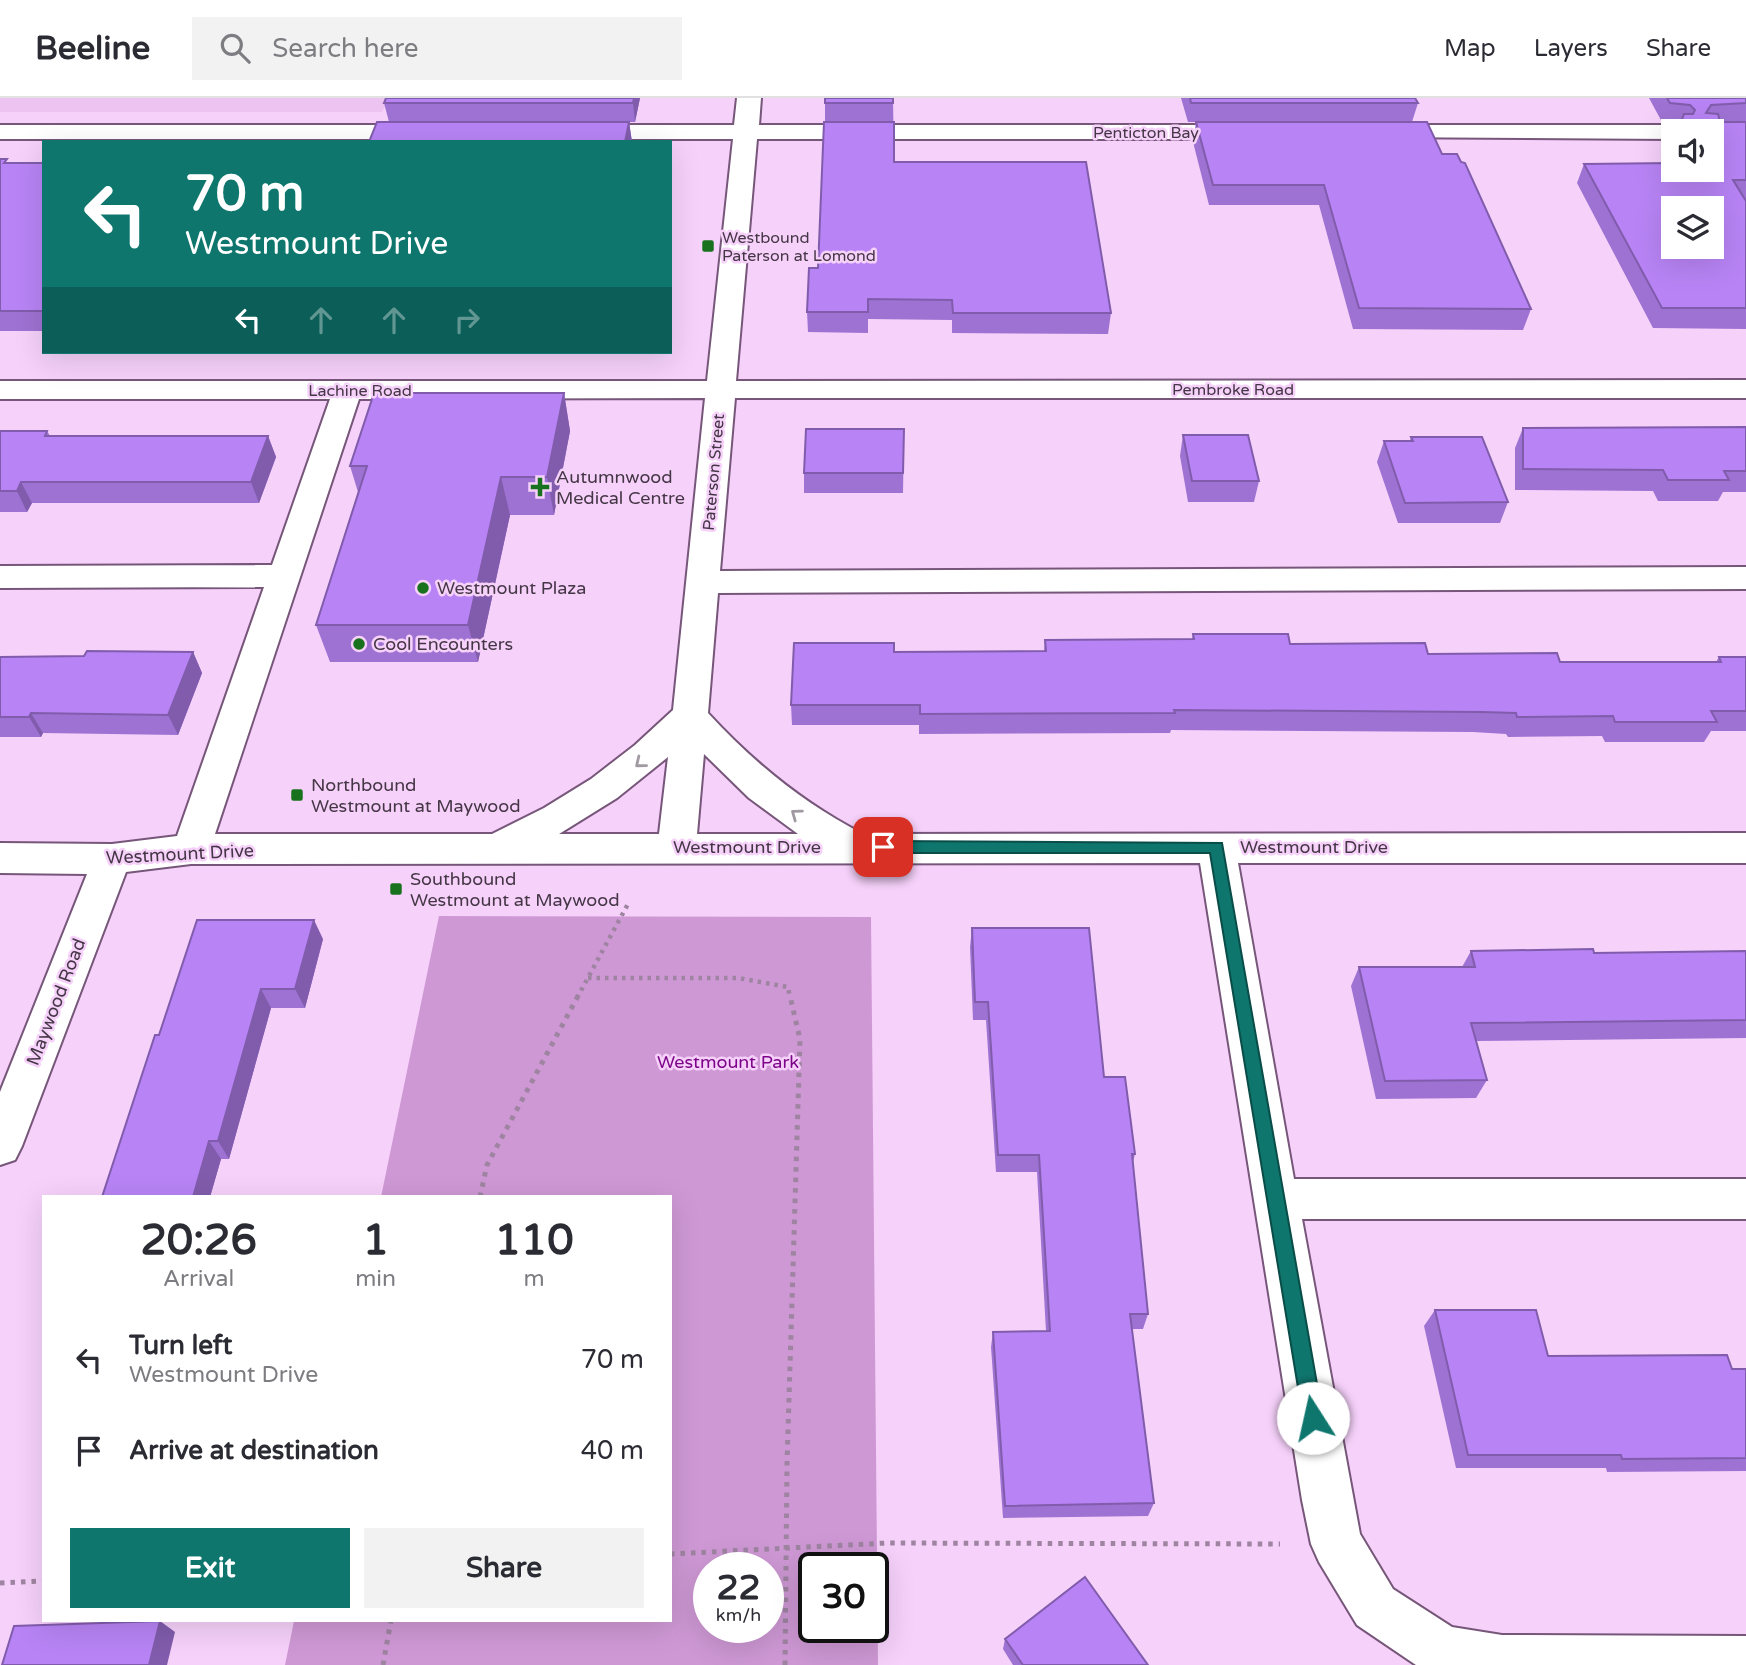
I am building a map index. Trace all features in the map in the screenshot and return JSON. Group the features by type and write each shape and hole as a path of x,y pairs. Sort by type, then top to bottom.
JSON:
{"street":[{"name":"Paterson Street","path":"677,847 749,98"},
{"path":"0,132 454,132"},
{"name":"Penticton Bay","path":"551,132 1270,132"},
{"path":"1353,132 1661,132"},
{"path":"191,849 348,389"},
{"name":"Pembroke Road","path":"720,390 1746,389"},
{"name":"Lachine Road","path":"0,390 720,390"},
{"path":"0,576 284,576"},
{"path":"703,582 1746,578"},
{"path":"496,848 587,802 655,750 689,715 716,746 768,793 819,831 856,847"},
{"path":"1216,847 1327,1500 1337,1544 1376,1607 1443,1652 1502,1662 1746,1663"},
{"name":"Westmount Drive","path":"0,858 112,859 191,849 1746,848"},
{"name":"Maywood Road","path":"0,1146 112,859"},
{"path":"1276,1199 1746,1199"}],"path":[{"path":"480,1195 487,1166 629,902"},
{"path":"588,978 738,978 788,987 800,1039 785,1665"},
{"path":"672,1553 887,1543 1337,1544"},
{"path":"0,1583 42,1581"},
{"path":"383,1665 391,1622"}],"shaded area":[{"path":"0,98 389,98 382,112 0,112"}],"green space":[{"name":"Westmount Park","path":"439,916 871,917 877,1552 798,1552 798,1643 878,1643 878,1665 285,1665 294,1622 672,1622 672,1195 381,1195"}],"building":[{"path":"386,98 634,98 633,103 384,103"},
{"path":"825,98 893,98 893,103 825,103"},
{"path":"1190,98 1415,98 1418,103 1191,103"},
{"path":"1667,98 1746,98 1746,103 1711,105 1706,113 1718,114 1719,119 1682,119 1684,114 1693,114 1695,110 1690,105 1670,103"},
{"path":"377,122 629,122 625,140 370,140"},
{"path":"824,122 894,122 894,162 1086,162 1111,313 953,313 952,300 868,299 868,312 807,312 809,268 818,268"},
{"path":"1196,122 1427,122 1442,154 1457,154 1461,162 1465,163 1531,309 1359,308 1324,185 1213,185"},
{"path":"1724,122 1746,122 1746,180 1733,180 1746,201 1746,308 1662,308 1584,164 1661,163 1661,182 1724,182"},
{"path":"0,159 7,159 4,163 42,163 42,311 0,311"},
{"name":"Westmount Plaza","path":"374,393 564,393 547,477 501,477 468,625 316,625 367,466 350,466"},
{"path":"1746,427 1746,471 1724,471 1729,480 1668,480 1663,470 1523,469 1523,428"},
{"path":"806,429 904,429 903,473 804,473"},
{"path":"0,431 47,431 45,436 268,436 251,482 21,482 17,491 0,491"},
{"path":"1183,435 1248,435 1259,481 1192,481"},
{"path":"1411,437 1482,437 1508,502 1405,503 1384,441 1413,441"},
{"path":"1193,634 1288,634 1290,644 1425,643 1428,654 1557,653 1560,662 1721,662 1719,657 1746,657 1746,711 1711,711 1717,722 1615,722 1613,716 1517,717 1516,713 1482,712 1174,710 1175,713 920,714 920,705 791,705 794,643 894,643 894,652 1046,651 1045,640 1194,639"},
{"path":"87,651 193,652 168,715 31,713 29,717 0,717 0,657 84,656"},
{"path":"197,920 314,920 295,989 261,989 218,1141 209,1141 194,1195 103,1195 155,1035 159,1035"},
{"path":"972,928 1089,928 1104,1077 1125,1077 1135,1154 1132,1154 1148,1314 1130,1314 1154,1503 1005,1506 993,1332 1050,1331 1039,1155 998,1155 988,1002 975,1002"},
{"path":"1593,949 1594,953 1746,951 1746,1020 1471,1023 1487,1080 1385,1081 1359,967 1475,967 1471,951"},
{"path":"1435,1310 1536,1310 1548,1356 1727,1355 1732,1369 1746,1369 1746,1458 1622,1459 1621,1455 1468,1455"},
{"path":"1085,1577 1148,1665 1023,1665 1005,1639"},
{"path":"160,1622 149,1665 2,1665 14,1626"}],"place":[{"name":"Westbound Paterson at Lomond","path":"708,246"},
{"name":"Autumnwood Medical Centre","path":"540,487"},
{"name":"Westmount Plaza","path":"423,588"},
{"name":"Cool Encounters","path":"359,644"},
{"name":"Northbound Westmount at Maywood","path":"297,795"},
{"name":"Southbound Westmount at Maywood","path":"396,889"}],"route":[{"path":"883,847 1216,847 1313,1418"}]}
